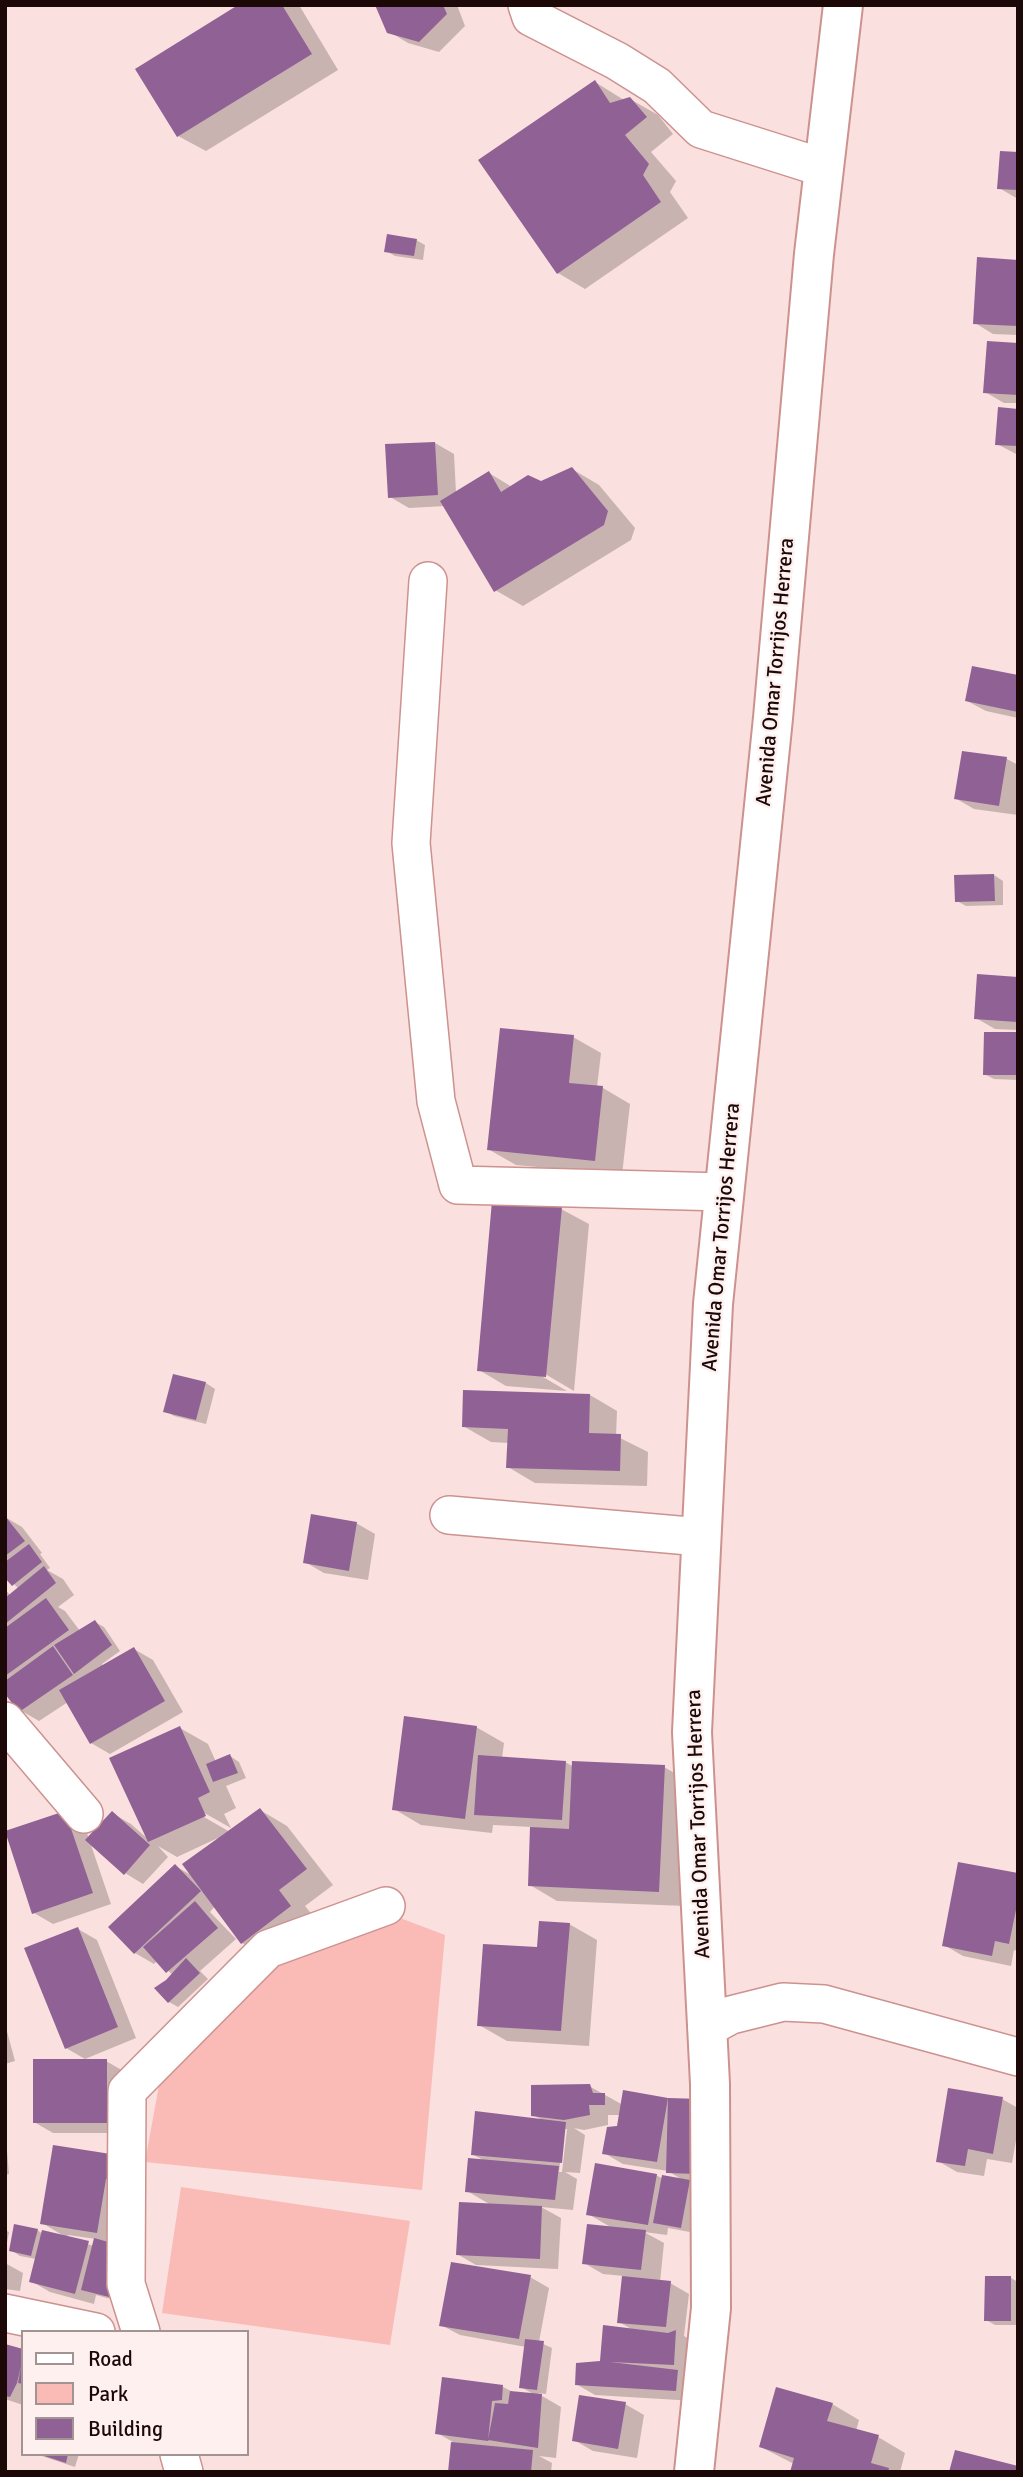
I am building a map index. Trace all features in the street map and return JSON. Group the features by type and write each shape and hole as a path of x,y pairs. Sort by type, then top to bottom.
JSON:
{"street":[{"path":"527,5 531,17 617,61 657,86 701,129 824,168"},
{"name":"Avenida Omar Torrijos Herrera","path":"694,2472 710,2308 710,2084 692,1732 713,1304 773,719 808,318 843,5"},
{"path":"428,581 411,844 436,1101 458,1185 724,1192"},
{"path":"449,1515 701,1537"},
{"path":"5,1720 84,1814"},
{"path":"140,2330 126,2284 127,2091 268,1949 386,1906"},
{"path":"707,2028 731,2015 783,2002 824,2004 1018,2057"},
{"path":"5,2314 86,2330"}],"green space":[{"path":"400,1918 445,1935 422,2190 145,2162 162,2069 276,1958"},
{"path":"181,2187 410,2221 390,2345 162,2313"}],"building":[{"path":"238,5 282,5 312,54 177,137 135,69"},
{"path":"375,5 443,5 447,14 419,42 387,33"},
{"path":"595,80 610,103 630,97 647,117 625,135 649,164 643,175 661,202 557,274 478,160"},
{"path":"1000,151 1018,152 1018,190 997,189"},
{"path":"387,234 417,239 414,256 384,252"},
{"path":"977,257 1018,260 1018,326 973,324"},
{"path":"987,341 1018,343 1018,395 983,393"},
{"path":"998,407 1018,409 1018,446 995,445"},
{"path":"435,442 438,495 388,498 385,444"},
{"path":"572,467 608,511 604,525 494,592 440,501 489,471 501,492 528,475 541,481"},
{"path":"972,666 1018,675 1018,712 965,701"},
{"path":"962,751 1007,757 999,806 954,799"},
{"path":"994,874 995,901 955,902 954,875"},
{"path":"977,974 1018,977 1017,1022 974,1019"},
{"path":"500,1028 574,1035 569,1083 603,1086 595,1161 487,1150"},
{"path":"984,1032 1018,1032 1018,1075 983,1075"},
{"path":"492,1201 562,1207 546,1377 477,1371"},
{"path":"173,1374 206,1382 196,1420 163,1412"},
{"path":"463,1390 590,1394 589,1433 621,1434 620,1471 506,1468 508,1429 462,1427"},
{"path":"311,1514 357,1522 349,1571 303,1563"},
{"path":"5,1516 25,1541 5,1556"},
{"path":"29,1544 42,1562 12,1586 5,1578 5,1562"},
{"path":"44,1566 56,1583 5,1624 5,1598"},
{"path":"46,1598 69,1630 5,1676 5,1628"},
{"path":"95,1620 112,1645 74,1674 54,1645"},
{"path":"53,1646 73,1675 19,1712 5,1694 5,1681"},
{"path":"134,1647 165,1701 90,1744 59,1690"},
{"path":"404,1716 477,1726 465,1819 392,1810"},
{"path":"180,1726 210,1792 198,1798 206,1816 148,1842 109,1758"},
{"path":"230,1754 238,1773 213,1782 206,1764"},
{"path":"478,1755 566,1761 562,1820 474,1815"},
{"path":"572,1761 665,1765 659,1892 528,1886 530,1827 569,1829"},
{"path":"260,1808 307,1869 279,1890 291,1906 241,1944 182,1864"},
{"path":"65,1811 93,1893 32,1914 5,1831"},
{"path":"112,1811 150,1845 124,1875 85,1840"},
{"path":"958,1862 1018,1873 1018,1900 1009,1944 995,1941 992,1956 942,1946"},
{"path":"175,1864 201,1891 134,1954 108,1927"},
{"path":"195,1901 218,1928 166,1973 143,1947"},
{"path":"539,1921 570,1923 561,2031 477,2026 483,1944 537,1947"},
{"path":"78,1927 118,2027 65,2049 24,1948"},
{"path":"186,1958 200,1973 168,2003 154,1988 166,1980"},
{"path":"33,2059 107,2059 107,2123 33,2123"},
{"path":"590,2084 593,2093 605,2093 605,2105 589,2105 590,2115 564,2120 531,2116 531,2085"},
{"path":"948,2088 1003,2097 993,2154 968,2149 965,2166 936,2162"},
{"path":"623,2090 668,2098 657,2162 602,2154 607,2127 617,2126"},
{"path":"668,2098 702,2099 698,2174 666,2173"},
{"path":"475,2111 566,2122 562,2163 471,2155"},
{"path":"53,2145 117,2155 113,2180 106,2179 97,2233 40,2224"},
{"path":"468,2158 559,2166 555,2200 465,2192"},
{"path":"595,2163 657,2174 648,2225 586,2215"},
{"path":"662,2175 690,2180 681,2228 653,2223"},
{"path":"459,2202 542,2206 540,2259 456,2255"},
{"path":"14,2224 38,2229 31,2256 9,2251"},
{"path":"587,2224 646,2230 641,2270 582,2264"},
{"path":"42,2230 89,2241 75,2294 29,2282"},
{"path":"94,2238 123,2246 109,2297 81,2290"},
{"path":"451,2262 531,2275 519,2339 439,2326"},
{"path":"622,2276 671,2281 666,2327 617,2323"},
{"path":"985,2276 1011,2276 1011,2321 984,2321"},
{"path":"603,2325 668,2333 676,2330 674,2365 610,2362 678,2370 676,2391 575,2385 576,2363 600,2361"},
{"path":"525,2339 544,2341 537,2390 519,2388"},
{"path":"5,2344 21,2348 21,2366 10,2397 5,2396"},
{"path":"442,2377 503,2385 502,2400 492,2401 488,2441 435,2434"},
{"path":"776,2387 833,2403 827,2421 879,2435 871,2463 889,2468 888,2472 790,2472 794,2458 759,2447"},
{"path":"510,2391 542,2394 538,2448 488,2440 495,2403 508,2404"},
{"path":"579,2395 626,2402 618,2449 572,2441"},
{"path":"451,2442 533,2450 531,2472 448,2472"},
{"path":"955,2450 1018,2466 1018,2472 949,2472"},
{"path":"44,2456 68,2456 66,2463"}]}
